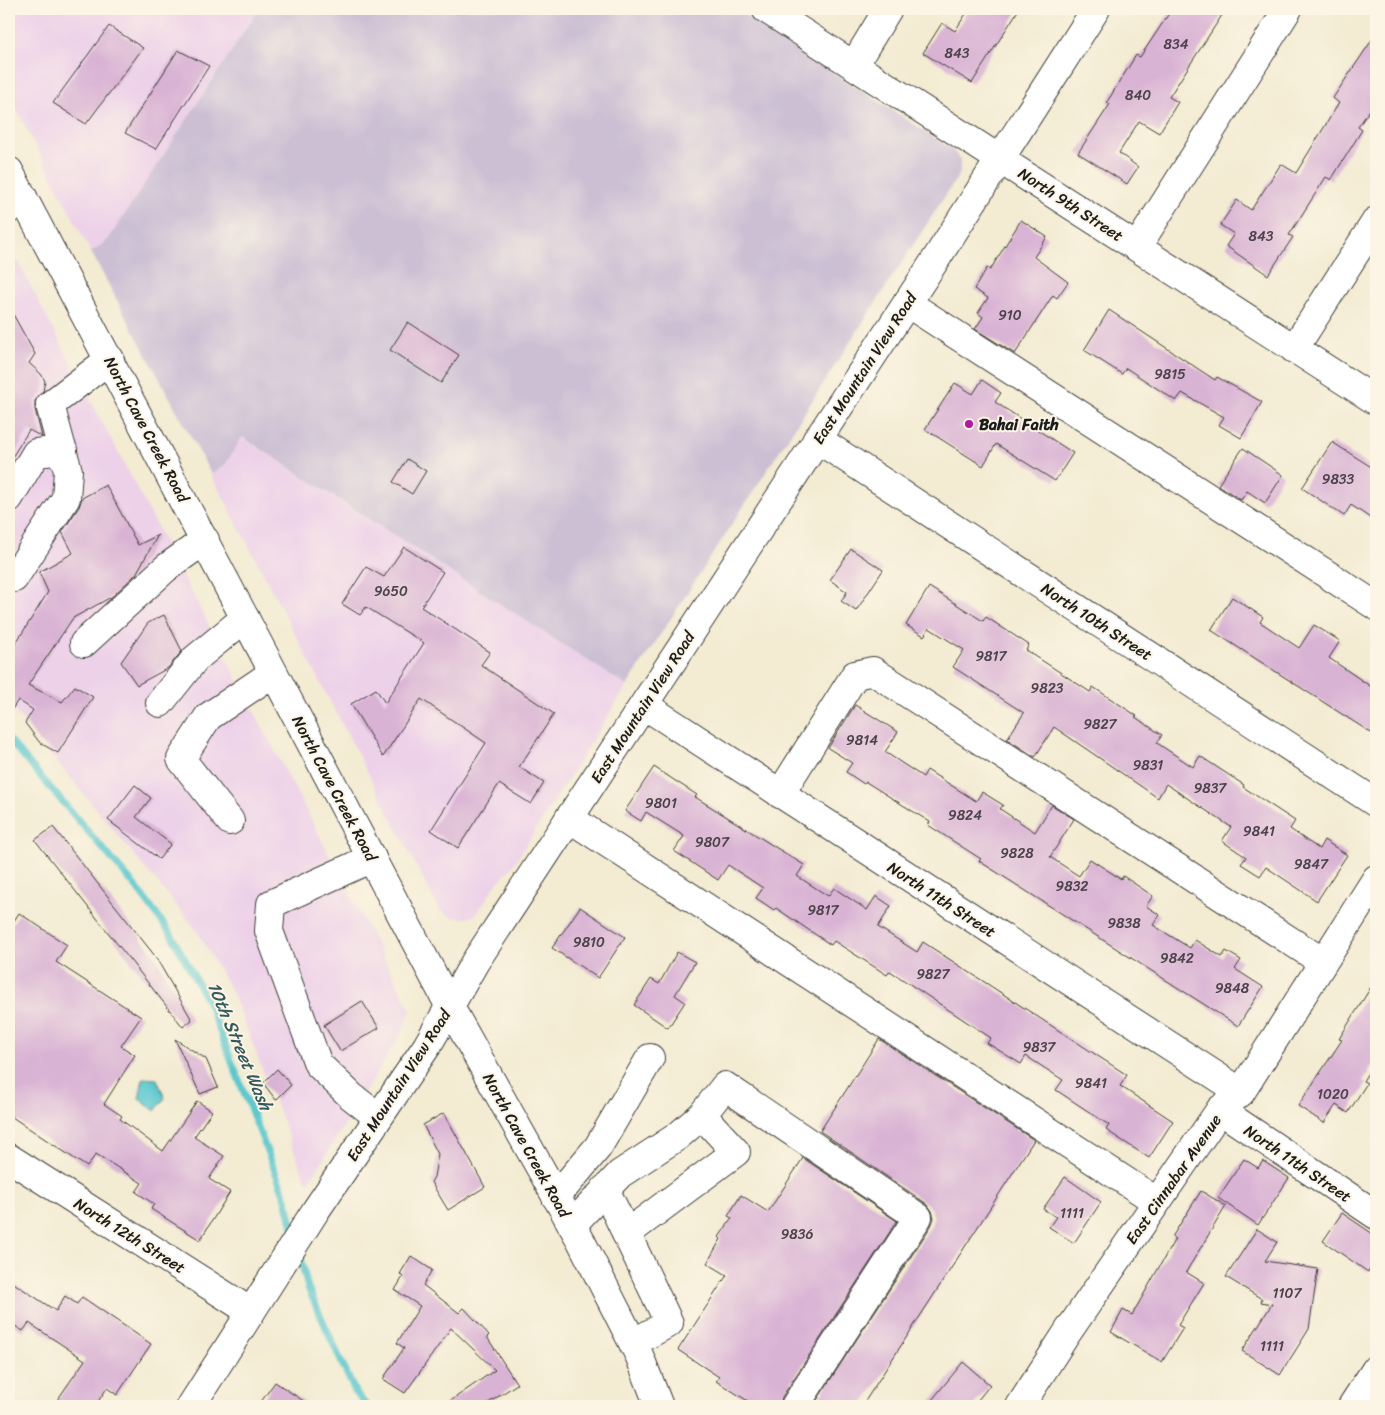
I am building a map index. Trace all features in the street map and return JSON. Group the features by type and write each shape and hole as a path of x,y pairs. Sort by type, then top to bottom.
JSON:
{"street":[{"name":"North 9th Street","path":"766,9 1376,401"},
{"path":"854,65 888,9"},
{"name":"East Mountain View Road","path":"191,1406 316,1210 427,1046 474,962 907,303 1096,9"},
{"path":"1137,247 1288,9"},
{"name":"North Cave Creek Road","path":"9,171 16,203 110,359 450,1007 572,1226 632,1343 659,1406"},
{"path":"1294,349 1376,221"},
{"path":"907,303 1376,606"},
{"path":"9,575 14,578 66,498 68,471 50,405 110,359"},
{"name":"North 10th Street","path":"817,439 1376,803"},
{"path":"9,498 36,453 63,450"},
{"path":"84,643 166,568 205,540"},
{"path":"160,703 195,659 245,618"},
{"path":"780,794 855,675 873,670 1323,962"},
{"path":"230,821 181,759 208,717 274,673"},
{"name":"North 11th Street","path":"644,705 1241,1092"},
{"path":"570,818 1156,1201"},
{"path":"372,858 271,904 269,930 318,1064 351,1096 378,1117"},
{"name":"East Cinnabar Avenue","path":"1020,1406 1156,1201 1220,1110 1241,1092 1376,879"},
{"path":"556,1197 598,1147 650,1058"},
{"path":"572,1226 620,1174 678,1136 702,1115 725,1086 918,1217 795,1406"},
{"name":"North 11th Street","path":"1220,1110 1375,1210"},
{"path":"626,1234 736,1152 702,1115"},
{"name":"North 12th Street","path":"9,1158 251,1312"},
{"path":"605,1190 669,1322 632,1343"},
{"path":"1352,1406 1376,1369"}],"shaded area":[{"path":"9,9 259,9 108,240 91,252 9,95"},
{"path":"259,9 735,9 952,149 960,160 960,173 627,686 242,437 224,466 211,474 91,252 108,240"},
{"path":"9,251 15,256 411,1010 402,1032 309,1182 305,1179 233,994 195,928 9,704"},
{"path":"241,437 627,686 512,867 496,884 476,915 466,918 451,917 441,911 436,903 211,474 224,466"}],"water":[{"path":"143,1078 157,1079 165,1098 155,1111 139,1099"}],"building":[{"path":"969,9 1019,9 972,83 923,53 942,23 955,31"},
{"path":"1172,9 1226,9 1169,97 1178,102 1159,133 1139,121 1119,153 1138,167 1127,184 1078,153 1110,104 1107,102 1136,55 1140,57"},
{"path":"109,26 143,48 86,124 53,103"},
{"path":"1376,34 1376,101 1358,127 1362,130 1331,180 1326,177 1289,235 1293,237 1268,275 1226,246 1234,234 1220,225 1237,200 1251,210 1281,164 1296,173 1339,103 1333,98"},
{"path":"178,50 209,66 156,149 125,133"},
{"path":"1021,220 1047,237 1034,257 1068,282 1057,298 1053,295 1015,354 975,329 983,317 978,313 988,298 974,289 987,268 990,270"},
{"path":"9,307 35,354 29,363 41,374 45,381 43,391 35,401 35,409 42,437 29,430 9,462"},
{"path":"1109,310 1215,380 1217,377 1262,402 1241,438 1219,425 1224,417 1182,393 1176,401 1126,368 1122,374 1084,350"},
{"path":"408,322 459,355 441,383 390,350"},
{"name":"Bahai Faith","path":"982,380 1001,393 995,402 1073,453 1055,481 996,444 983,466 925,429 955,383 973,394"},
{"path":"1332,442 1376,470 1376,522 1351,505 1344,516 1302,488"},
{"path":"1243,448 1283,475 1265,503 1247,491 1241,500 1218,485"},
{"path":"407,459 426,471 412,494 393,482"},
{"path":"106,485 138,545 158,535 136,574 113,596 73,618 28,685 62,702 75,686 93,697 58,753 40,743 25,723 33,710 18,700 9,714 9,654 48,592 39,572 73,553 62,532 79,507 82,498"},
{"path":"404,547 443,572 421,607 490,652 481,665 554,714 519,767 544,783 531,804 499,784 458,848 431,830 486,743 421,699 383,757 351,704 376,689 385,703 424,643 366,607 360,615 342,604 366,567 384,577"},
{"path":"851,549 883,570 856,611 841,601 847,592 830,580"},
{"path":"929,587 983,621 986,617 1029,645 1026,650 1090,692 1093,687 1137,716 1135,717 1162,735 1157,743 1193,767 1200,756 1244,785 1243,787 1295,821 1290,829 1319,849 1324,840 1347,855 1317,901 1266,867 1260,876 1241,864 1246,857 1222,841 1231,827 1166,784 1158,798 1054,727 1035,757 1007,739 1024,713 953,667 964,650 929,628 924,636 906,625"},
{"path":"1232,597 1263,617 1260,622 1299,648 1314,625 1340,641 1329,658 1376,690 1376,736 1211,630"},
{"path":"164,615 182,651 168,668 137,685 121,662 148,623"},
{"path":"855,705 898,732 885,752 923,777 927,770 976,801 982,792 1003,805 1000,809 1035,832 1052,805 1074,819 1050,857 1079,876 1090,859 1121,879 1123,876 1153,896 1146,906 1160,915 1153,925 1190,948 1195,940 1222,957 1226,951 1241,960 1235,969 1263,987 1238,1026 979,861 981,859 928,825 930,822 866,782 864,784 846,772 852,763 828,748"},
{"path":"654,767 697,795 695,797 804,865 797,876 828,896 834,888 867,910 876,896 891,906 878,927 917,952 923,942 1127,1075 1120,1086 1173,1121 1149,1158 1106,1130 1109,1125 1056,1090 1063,1080 1026,1056 1021,1064 987,1043 991,1038 890,971 887,975 834,941 831,945 776,908 774,910 756,898 763,888 728,865 718,880 674,851 684,836 646,812 641,821 625,811"},
{"path":"135,785 151,798 136,817 171,844 159,859 108,820"},
{"path":"53,827 155,956 192,1020 183,1027 35,840"},
{"path":"580,907 625,937 598,978 552,948"},
{"path":"19,913 67,945 56,962 141,1017 121,1046 135,1055 104,1104 122,1116 120,1119 163,1151 197,1101 212,1111 194,1137 224,1156 209,1179 230,1192 200,1240 151,1209 154,1204 136,1192 142,1183 96,1154 87,1167 9,1115 9,929"},
{"path":"677,952 695,962 675,995 685,1002 668,1028 634,1005 651,979 659,984"},
{"path":"1376,979 1376,1060 1363,1081 1367,1083 1348,1113 1336,1105 1324,1123 1298,1106 1342,1040 1339,1039"},
{"path":"362,1001 379,1028 340,1051 324,1025"},
{"path":"175,1039 206,1059 218,1087 200,1094"},
{"path":"879,1039 1034,1140 862,1406 813,1406 931,1226 934,1218 927,1204 820,1131"},
{"path":"277,1069 291,1085 276,1100 263,1083"},
{"path":"444,1113 485,1187 448,1210 431,1182 434,1177 438,1154 423,1125"},
{"path":"803,1158 897,1221 782,1397 780,1406 756,1406 716,1381 719,1377 678,1350 727,1275 707,1263 721,1239 719,1237 732,1218 728,1216 741,1195 768,1212"},
{"path":"1244,1159 1258,1168 1263,1161 1289,1178 1258,1225 1218,1198"},
{"path":"1065,1177 1101,1202 1074,1243 1049,1227 1056,1217 1043,1209"},
{"path":"1201,1191 1226,1206 1186,1272 1204,1283 1178,1325 1183,1328 1162,1362 1111,1332 1123,1310 1132,1315 1175,1239 1172,1237"},
{"path":"1342,1213 1376,1236 1376,1259 1368,1272 1323,1241"},
{"path":"1257,1229 1277,1242 1265,1261 1318,1269 1309,1329 1280,1375 1242,1351 1272,1304 1261,1302 1262,1299 1226,1277"},
{"path":"411,1256 432,1270 423,1285 459,1313 464,1308 489,1335 487,1337 517,1384 484,1406 443,1406 495,1370 451,1328 405,1393 383,1379 404,1348 397,1343 420,1306 395,1290 403,1277 400,1274"},
{"path":"9,1280 56,1311 65,1296 77,1304 82,1297 151,1344 117,1395 107,1388 95,1406 53,1406 85,1360 29,1323 23,1331 9,1322"},
{"path":"963,1362 990,1385 973,1406 927,1406"},
{"path":"275,1382 311,1406 258,1406"}],"waterway":[{"name":"10th Street Wash","path":"9,740 136,887 171,934 209,1004 286,1199 294,1232"},
{"name":"10th Street Wash","path":"299,1252 308,1288 355,1392 367,1406"}],"place":[{"name":"Bahai Faith","path":"969,424"}]}
